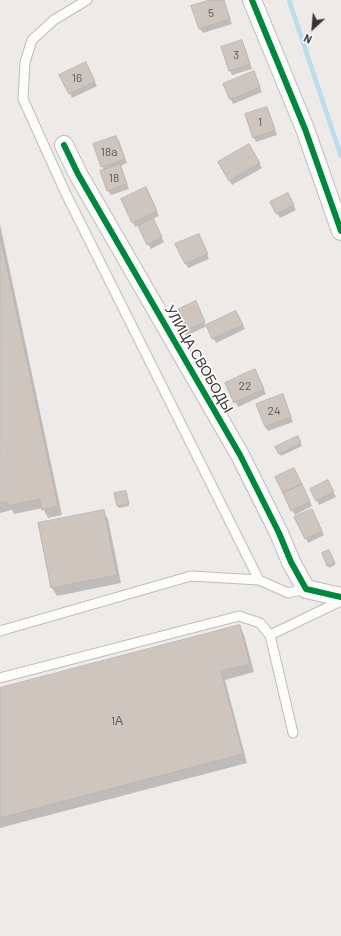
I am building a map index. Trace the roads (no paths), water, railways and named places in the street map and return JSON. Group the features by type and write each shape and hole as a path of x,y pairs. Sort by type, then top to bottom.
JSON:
{"street":[{"path":"252,0 305,129 341,231"},
{"name":"УЛИЦА СВОБОДЫ","path":"64,145 78,174 240,455 279,533 291,562 306,589"},
{"path":"306,589 341,597"}],"lane":[{"path":"87,0 54,20 32,40 25,62 23,99 66,194 259,580"},
{"path":"0,631 191,576 259,580 288,592 306,589"},
{"path":"270,635 341,601"},
{"path":"0,678 239,616 260,623 270,635 293,733"}],"waterway":[{"path":"289,0 341,156"}]}
